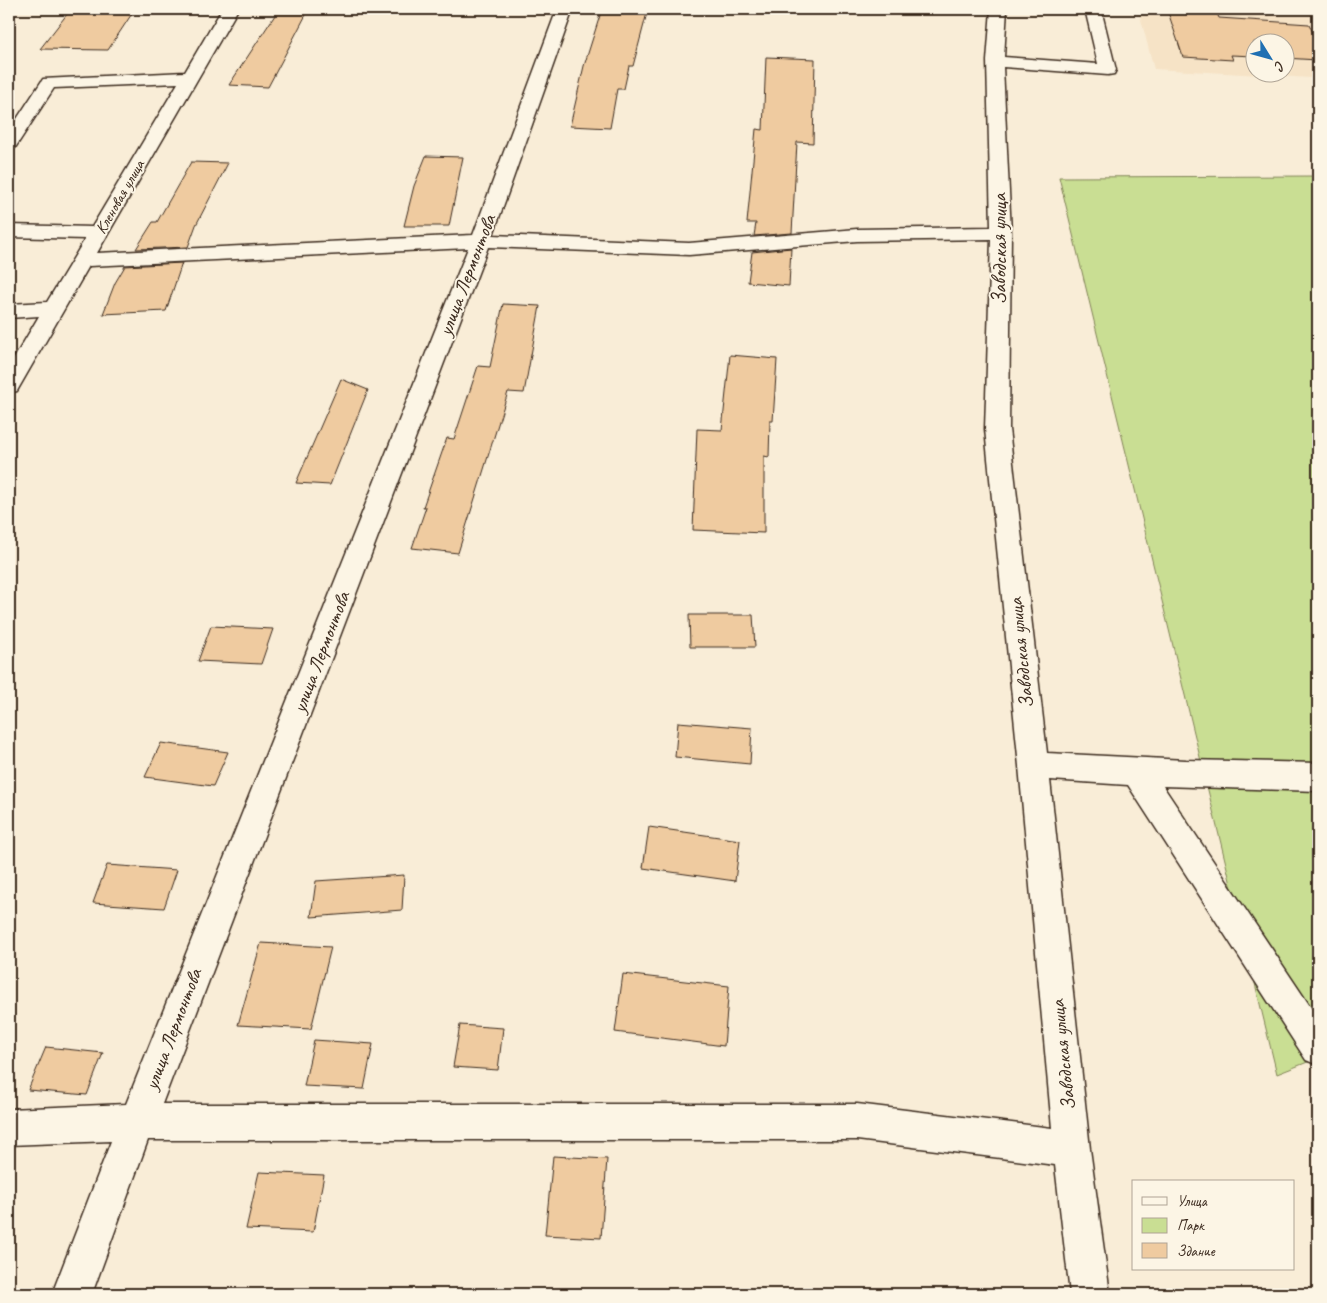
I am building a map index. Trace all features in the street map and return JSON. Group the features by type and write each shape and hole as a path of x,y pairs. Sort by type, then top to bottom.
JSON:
{"street":[{"name":"Кленовая улица","path":"9,385 230,9"},
{"name":"улица Лермонтова","path":"72,1294 137,1122 481,241 565,9"},
{"name":"Заводская улица","path":"999,9 995,61 1001,233 997,429 1034,766 1072,1149 1090,1294"},
{"path":"995,61 1108,70 1093,9"},
{"path":"9,144 49,83 190,77"},
{"path":"9,231 99,232"},
{"path":"83,260 481,241 689,249 857,235 1001,233"},
{"path":"9,311 52,309"},
{"path":"1034,766 1318,777"},
{"path":"1136,771 1318,1048"},
{"path":"9,1127 137,1122 856,1122 1072,1149"}],"shaded area":[{"path":"1129,9 1318,9 1318,91 1311,78 1294,77 1294,32 1244,32 1244,74 1154,69 1140,16"}],"green space":[{"path":"1318,176 1318,1058 1277,1074 1059,177"}],"building":[{"path":"71,9 135,9 108,50 40,49"},
{"path":"279,9 309,9 268,87 229,85"},
{"path":"602,9 648,9 633,66 629,66 624,89 617,89 610,128 570,126 584,66"},
{"path":"1167,9 1216,11 1219,18 1309,24 1318,43 1318,60 1294,59 1294,32 1244,32 1244,56 1231,55 1233,60 1183,57"},
{"path":"766,57 815,59 813,143 797,142 792,233 754,236 756,223 747,223 756,129 763,130"},
{"path":"426,156 463,157 449,226 404,226 414,186"},
{"path":"191,162 228,163 196,225 188,247 136,249 153,222 157,222"},
{"path":"791,248 789,286 748,282 752,252"},
{"path":"182,263 166,311 103,314 115,283 125,266"},
{"path":"503,304 540,306 524,393 508,392 458,553 412,548 426,507 423,507 447,438 454,439 478,366 490,367"},
{"path":"730,355 777,359 773,421 770,421 769,457 764,456 764,533 693,530 697,429 722,430"},
{"path":"341,379 368,390 330,485 296,483"},
{"path":"689,615 753,615 755,647 690,647"},
{"path":"211,626 273,629 261,664 198,661"},
{"path":"678,722 752,728 750,764 675,757"},
{"path":"161,743 228,752 213,786 145,777"},
{"path":"649,827 740,840 735,881 643,868"},
{"path":"107,865 177,870 164,908 93,903"},
{"path":"404,875 402,910 311,917 316,881"},
{"path":"261,943 331,947 311,1029 238,1025"},
{"path":"623,974 729,986 724,1046 615,1032"},
{"path":"460,1025 503,1028 498,1070 453,1067"},
{"path":"314,1040 373,1044 364,1089 304,1086"},
{"path":"46,1047 103,1053 87,1095 28,1090"},
{"path":"553,1156 607,1159 601,1238 545,1235"},
{"path":"259,1172 324,1175 313,1232 246,1229"}]}
